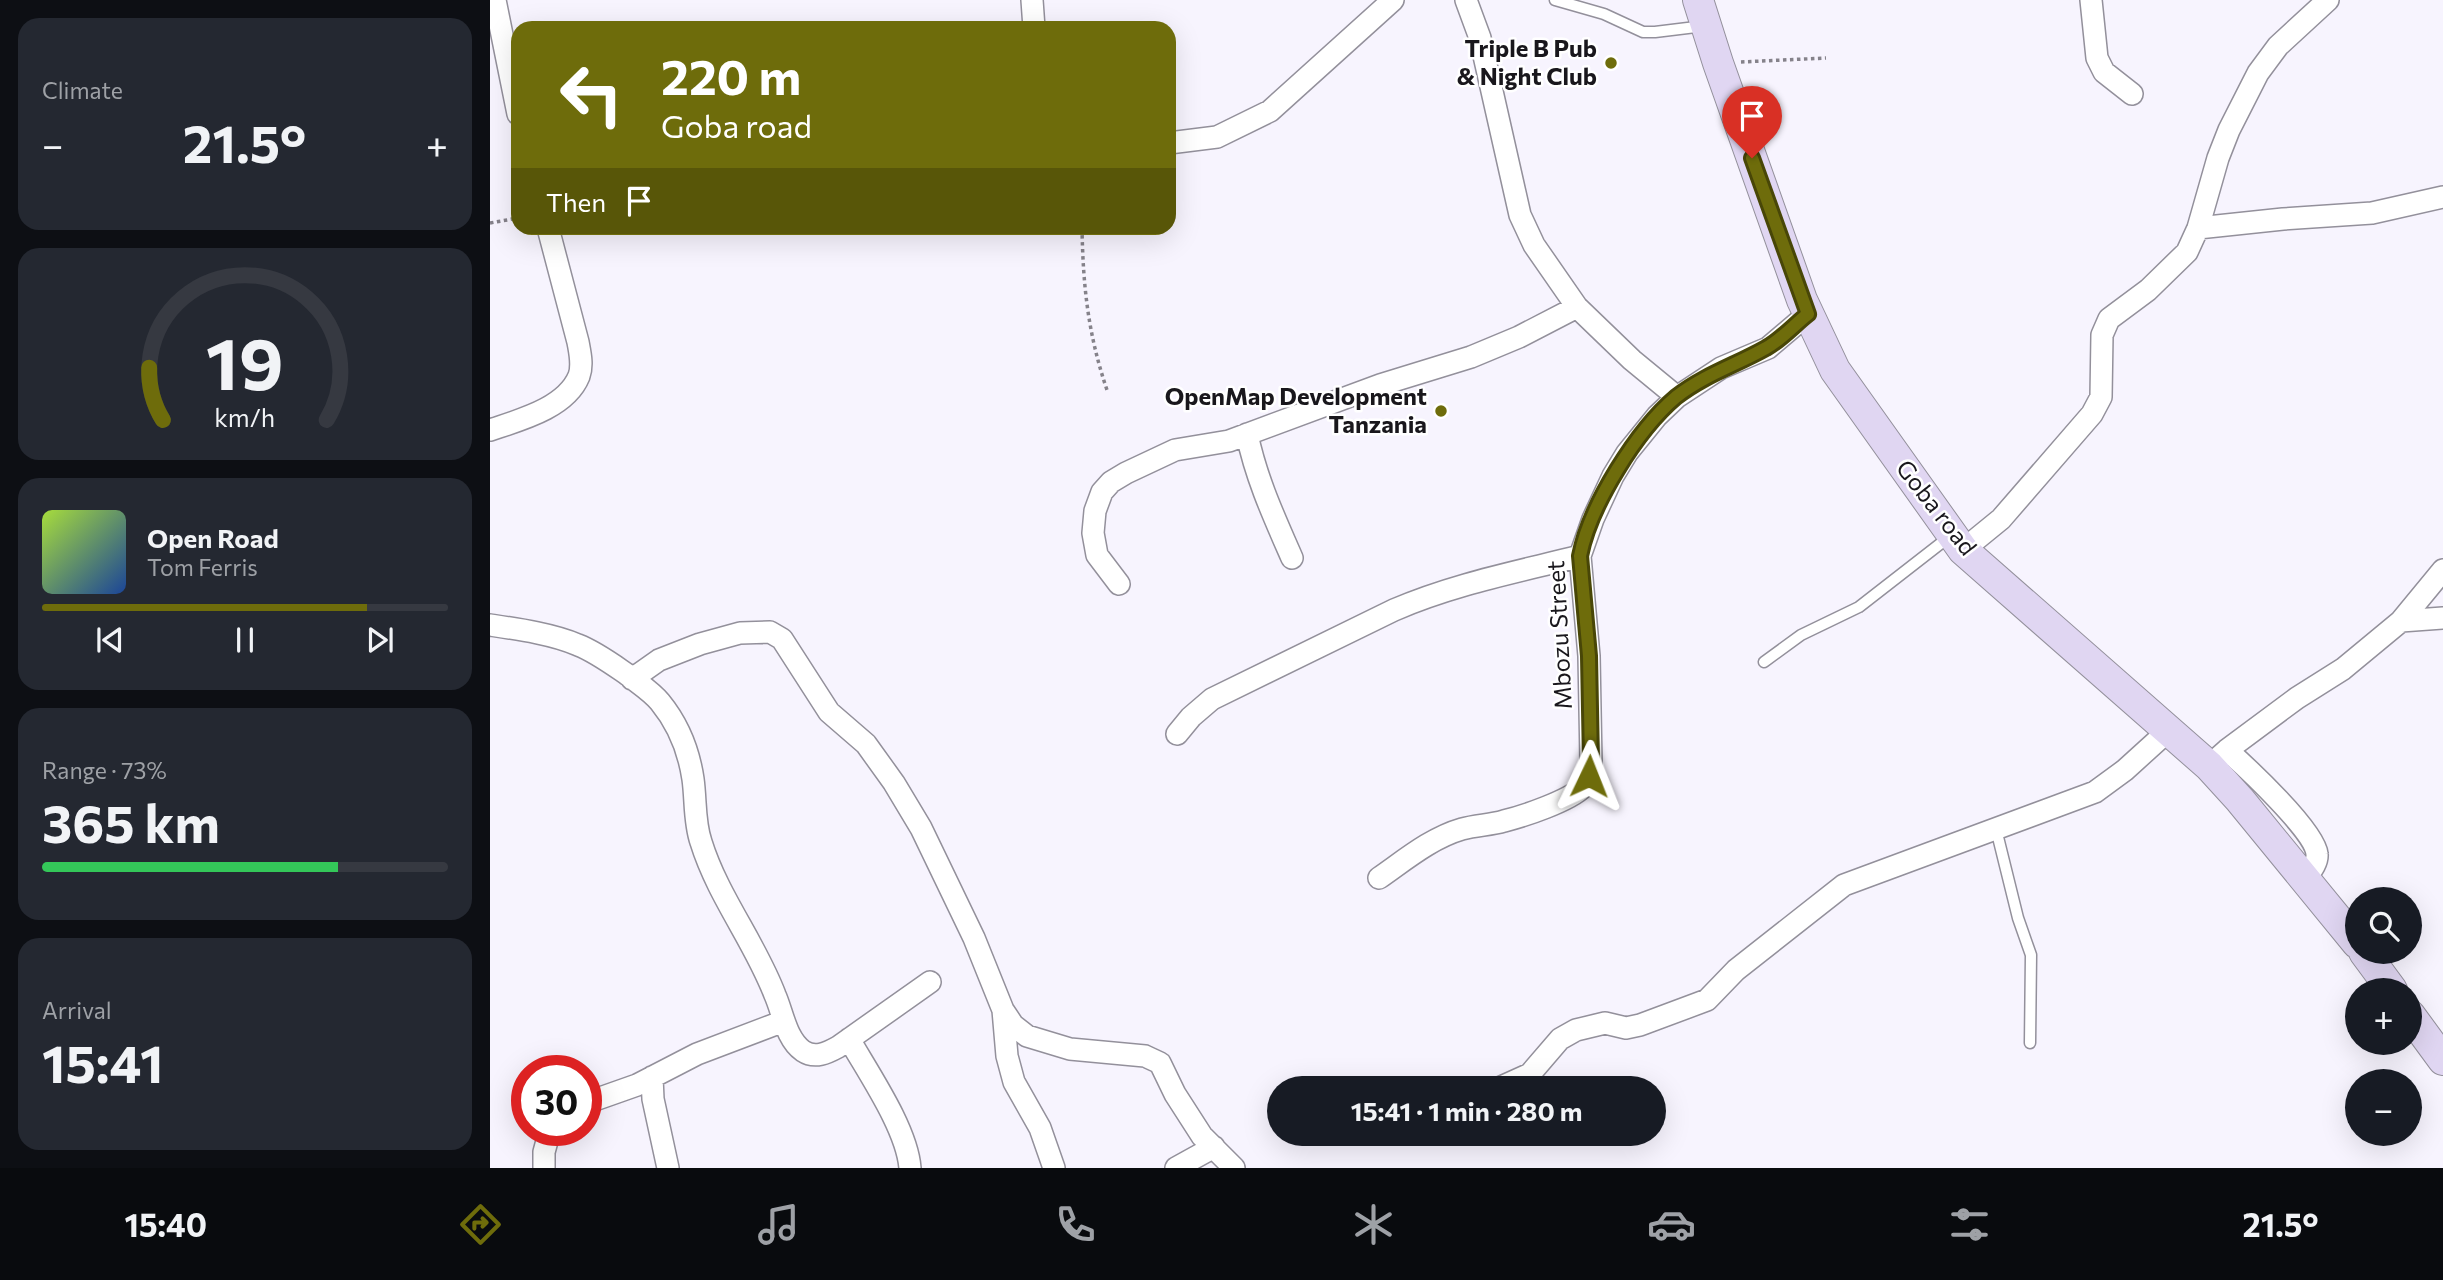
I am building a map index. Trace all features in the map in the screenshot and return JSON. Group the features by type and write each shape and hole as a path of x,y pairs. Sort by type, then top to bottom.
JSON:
{"street":[{"path":"1032,0 1034,21"},
{"path":"1176,142 1217,137 1270,111 1393,0"},
{"path":"1466,0 1480,38 1520,215 1534,244 1577,307 1632,360 1677,397"},
{"path":"2091,0 2097,58 2104,72 2132,94"},
{"path":"1957,542 2001,519 2092,414 2101,397 2102,335 2109,319 2148,290 2188,252 2198,228 2218,158 2258,73 2278,46 2328,0"},
{"path":"494,12 511,84"},
{"name":"Goba road","path":"1702,13 1808,314 1835,370 1957,542 2168,731 2218,758 2240,800 2345,928"},
{"path":"2198,228 2372,213 2443,197"},
{"path":"490,430 527,418 553,403 571,388 578,377 581,359 578,342 550,235"},
{"path":"1119,584 1097,555 1093,533 1095,511 1102,492 1111,482 1175,450 1229,440 1380,385 1471,357 1519,337 1577,307"},
{"name":"Mbozu Street","path":"1379,878 1429,844 1462,829 1504,822 1576,793 1584,785 1589,776 1591,762 1589,656 1580,556 1593,519 1627,453 1657,416 1677,397 1721,368 1768,348 1808,314"},
{"path":"1247,434 1253,465 1292,558"},
{"path":"1177,734 1212,699 1421,598 1483,579 1580,556"},
{"path":"2218,758 2297,698 2343,668 2401,621 2443,570"},
{"path":"2401,621 2443,618"},
{"path":"490,625 577,644 598,655 659,700 676,725 685,746 706,858 764,970 776,996 783,1021 802,1051 812,1055 824,1054 930,982"},
{"path":"632,679 659,660 740,634 770,632 782,639 828,712 866,744 921,828 974,938 1003,1010 1013,1025 1027,1036 1070,1049 1145,1056 1160,1063 1186,1113 1202,1136 1234,1168"},
{"path":"1526,1076 1560,1039 1576,1030 1605,1023 1626,1028 1640,1025 1707,1000 1737,970 1844,885 2095,792 2125,770 2168,731"},
{"path":"1003,1010 1007,1056 1014,1082 1040,1128 1054,1168"},
{"path":"602,1097 637,1085 697,1054 783,1021"},
{"path":"2422,1031 2443,1060"},
{"path":"849,1039 900,1131 909,1155 910,1168"},
{"path":"652,1077 653,1099 668,1168"},
{"path":"544,1168 546,1146"},
{"path":"1176,1168 1214,1147"}],"lane":[{"path":"1555,0 1604,14 1643,32 1656,33 1702,13"},
{"path":"1764,662 1801,635 1859,607 1957,542"},
{"path":"1996,829 2018,918 2031,955 2030,1043"}],"path":[{"path":"1718,63 1826,58"},
{"path":"490,223 511,219"},
{"path":"1082,235 1083,285 1095,354 1107,390"}],"place":[{"name":"Triple B Pub & Night Club","path":"1611,63"},
{"name":"OpenMap Development Tanzania","path":"1441,411"}],"route":[{"path":"1589,776 1589,656 1580,556 1582,545 1613,476 1627,453 1657,416 1677,397 1721,368 1768,348 1808,314 1752,158"}]}
